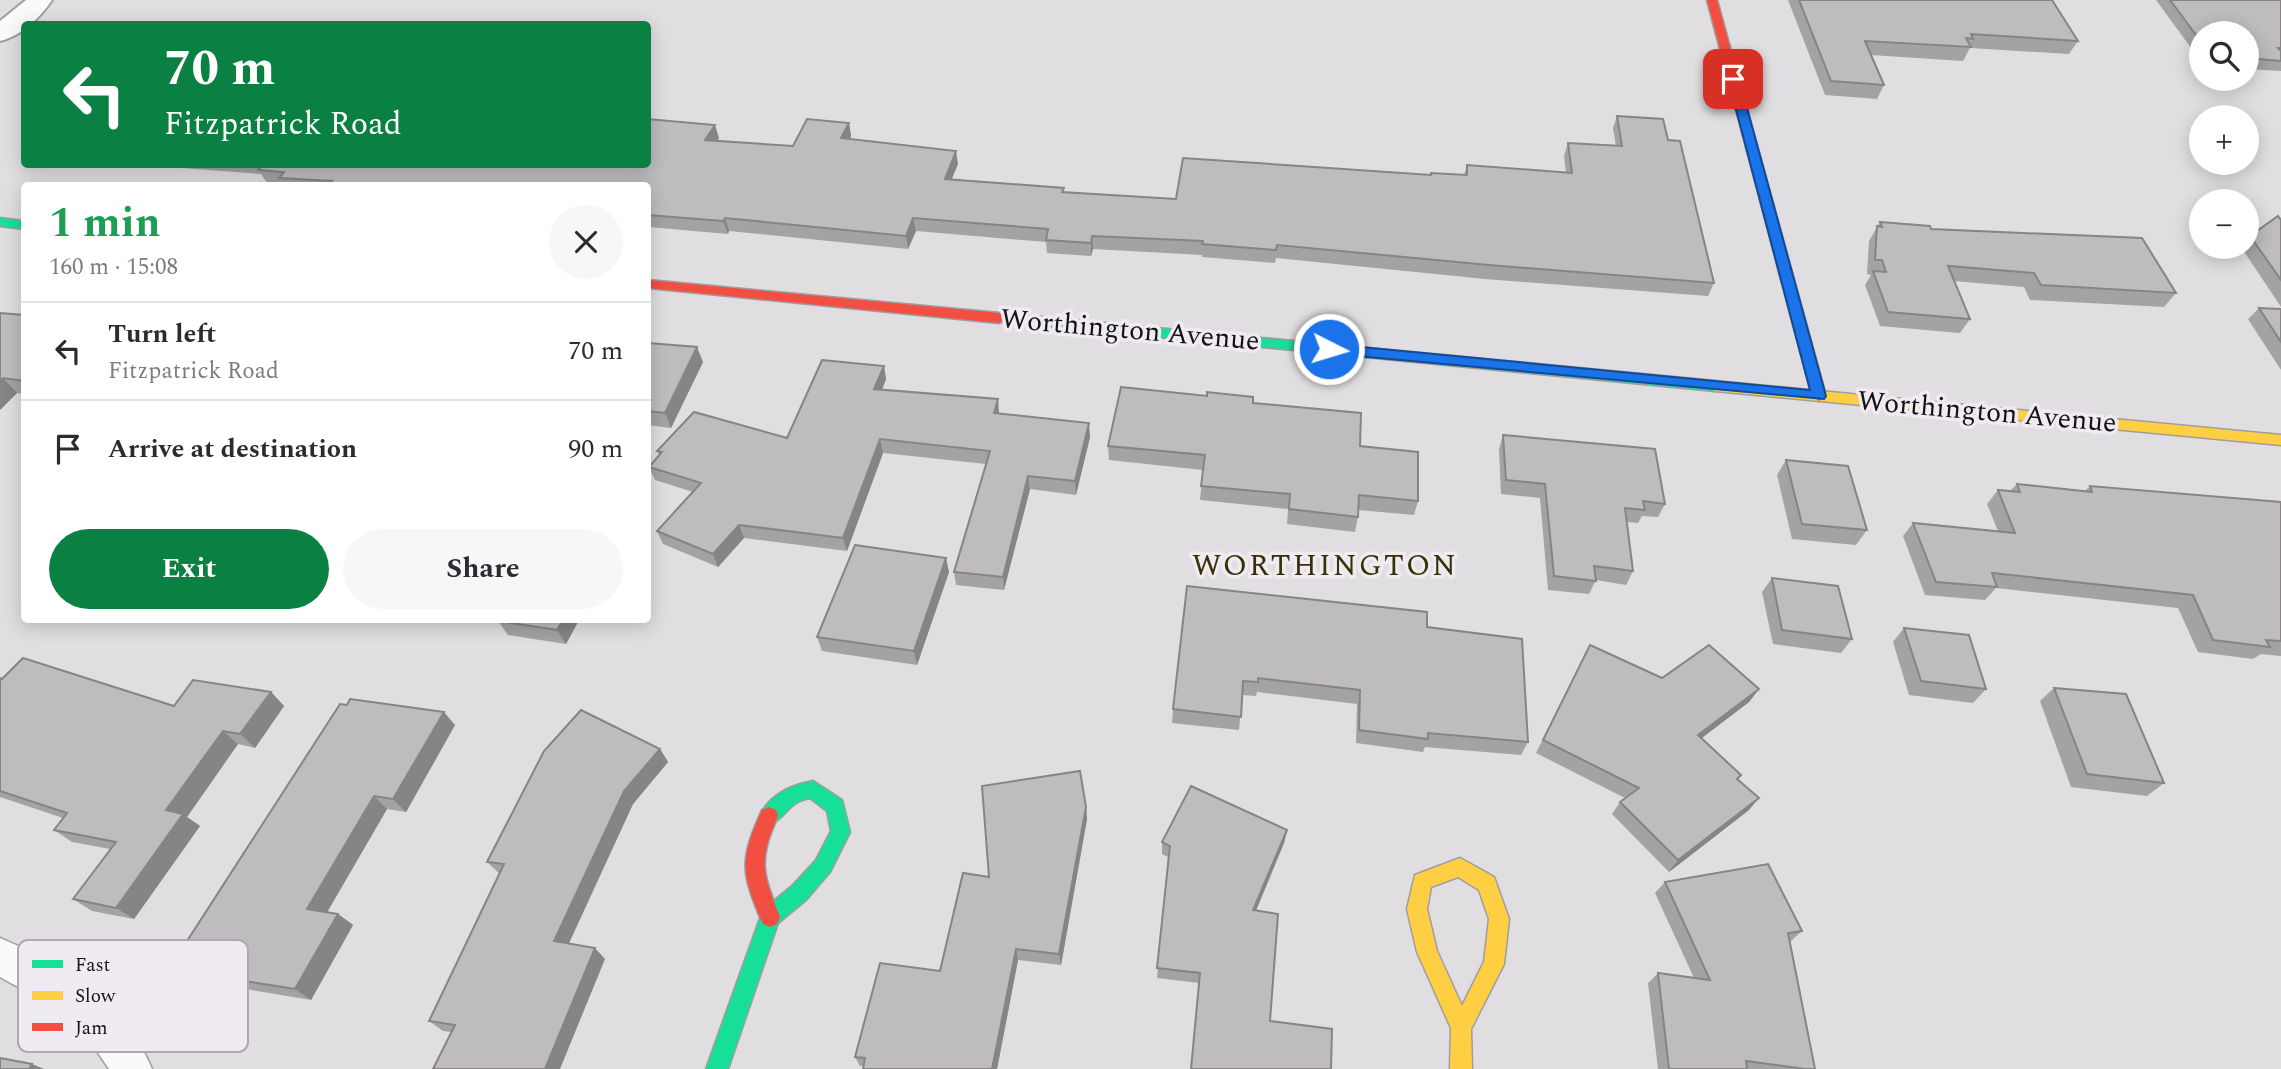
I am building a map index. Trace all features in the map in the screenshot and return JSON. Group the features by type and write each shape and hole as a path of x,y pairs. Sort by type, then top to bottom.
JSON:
{"street":[{"path":"0,33 33,9 39,0"},
{"path":"1712,0 1819,396"},
{"path":"0,222 21,225"},
{"name":"Worthington Avenue","path":"651,284 2281,440"},
{"path":"717,1069 770,917 799,893 822,866 841,832 835,806 813,789 792,793 771,812 757,842 752,872 770,917"},
{"path":"1461,1028 1494,964 1499,919 1487,884 1460,867 1422,881 1417,909 1427,952 1461,1028 1461,1069"}],"lane":[{"path":"0,957 18,967"},
{"path":"121,1052 132,1069"}],"building":[{"path":"1799,0 2052,0 2078,41 1971,34 1973,39 1966,38 1971,47 1865,41 1884,85 1831,81"},
{"path":"2170,0 2281,0 2281,48 2278,48 2281,51 2281,61 2259,59 2259,21 2189,21 2189,26"},
{"path":"1617,116 1663,119 1668,140 1680,141 1714,283 1277,245 1276,250 1202,244 1203,241 1092,236 1091,243 1046,240 1048,229 913,218 906,236 725,218 723,221 651,215 651,182 331,182 279,178 284,172 258,170 651,168 651,119 715,125 705,140 793,146 807,119 849,123 841,138 956,151 945,179 1064,188 1062,192 1176,199 1183,158 1431,175 1467,175 1467,165 1572,173 1568,143 1622,146"},
{"path":"2278,216 2281,220 2281,280 2259,249 2259,230"},
{"path":"1880,222 1930,226 1931,229 2142,238 2176,293 2041,285 2034,273 1948,266 1970,319 1888,312 1873,271 1886,272 1882,260 1875,260 1877,226 1882,227"},
{"path":"2259,308 2281,309 2281,342"},
{"path":"0,313 21,315 21,381 3,378 0,381"},
{"path":"651,343 697,347 665,413 651,411"},
{"path":"822,360 884,366 874,389 998,399 994,413 1089,423 1075,481 1028,476 1003,577 954,572 990,451 880,439 843,538 739,525 713,554 657,531 701,483 651,468 662,452 657,451 694,412 787,438"},
{"path":"1121,387 1207,396 1207,392 1253,397 1253,403 1361,413 1360,446 1418,452 1418,501 1359,495 1358,517 1289,509 1290,494 1201,486 1205,455 1108,446"},
{"path":"1503,435 1655,449 1665,504 1643,501 1645,510 1625,508 1633,571 1594,566 1596,581 1554,576 1545,484 1506,480"},
{"path":"1786,460 1848,466 1867,530 1802,524"},
{"path":"2017,484 2092,492 2090,486 2281,502 2281,641 2266,640 2270,647 2213,640 2193,595 1992,573 1997,587 1936,582 1913,523 2015,533 1998,490 2020,492"},
{"path":"855,545 946,558 914,651 817,637"},
{"path":"1772,578 1838,586 1852,639 1782,630"},
{"path":"1187,586 1427,612 1427,627 1522,639 1528,742 1428,733 1428,739 1359,730 1360,690 1258,678 1258,682 1243,681 1241,717 1173,709"},
{"path":"511,623 561,623 557,630"},
{"path":"1904,628 1969,635 1986,689 1921,681"},
{"path":"1590,645 1662,678 1709,645 1759,689 1698,735 1741,775 1737,779 1759,798 1678,860 1620,802 1639,788 1543,740"},
{"path":"23,658 174,706 193,680 271,692 240,734 223,731 166,810 183,814 116,908 73,899 116,842 54,830 67,813 0,791 0,678"},
{"path":"2054,688 2126,694 2164,783 2087,774"},
{"path":"350,699 444,712 393,799 374,796 307,909 338,914 295,989 248,982 248,940 188,940 340,704 347,705"},
{"path":"581,710 660,749 624,791 554,941 595,948 545,1069 433,1069 455,1025 429,1021 504,864 487,862 544,751"},
{"path":"1080,771 1086,807 1059,954 1016,949 992,1069 863,1069 865,1058 855,1057 880,963 940,971 963,873 989,877 982,786"},
{"path":"1191,786 1287,830 1253,910 1278,914 1270,1021 1332,1029 1331,1069 1191,1069 1200,973 1157,968 1170,846 1162,842"},
{"path":"1768,864 1802,931 1788,933 1815,1069 1746,1061 1747,1069 1669,1069 1658,973 1710,980 1665,882"},
{"path":"0,1058 32,1064 29,1069 0,1069"}],"traffic: fast":[{"path":"0,222 21,225"},
{"path":"999,318 1715,386"},
{"path":"717,1069 770,917 799,893 823,866 841,832 835,806 813,789 792,793 769,816"}],"traffic: slow":[{"path":"1715,386 2281,440"},
{"path":"1461,1028 1494,964 1499,919 1487,884 1460,867 1422,881 1417,909 1427,952 1461,1028 1461,1069"}],"traffic: jam":[{"path":"1712,0 1819,396"},
{"path":"651,284 999,318"},
{"path":"769,816 757,846 754,867 770,917"}],"district":[{"name":"WORTHINGTON","path":"1325,566"}],"route":[{"path":"1329,349 1819,396 1733,79"}]}
